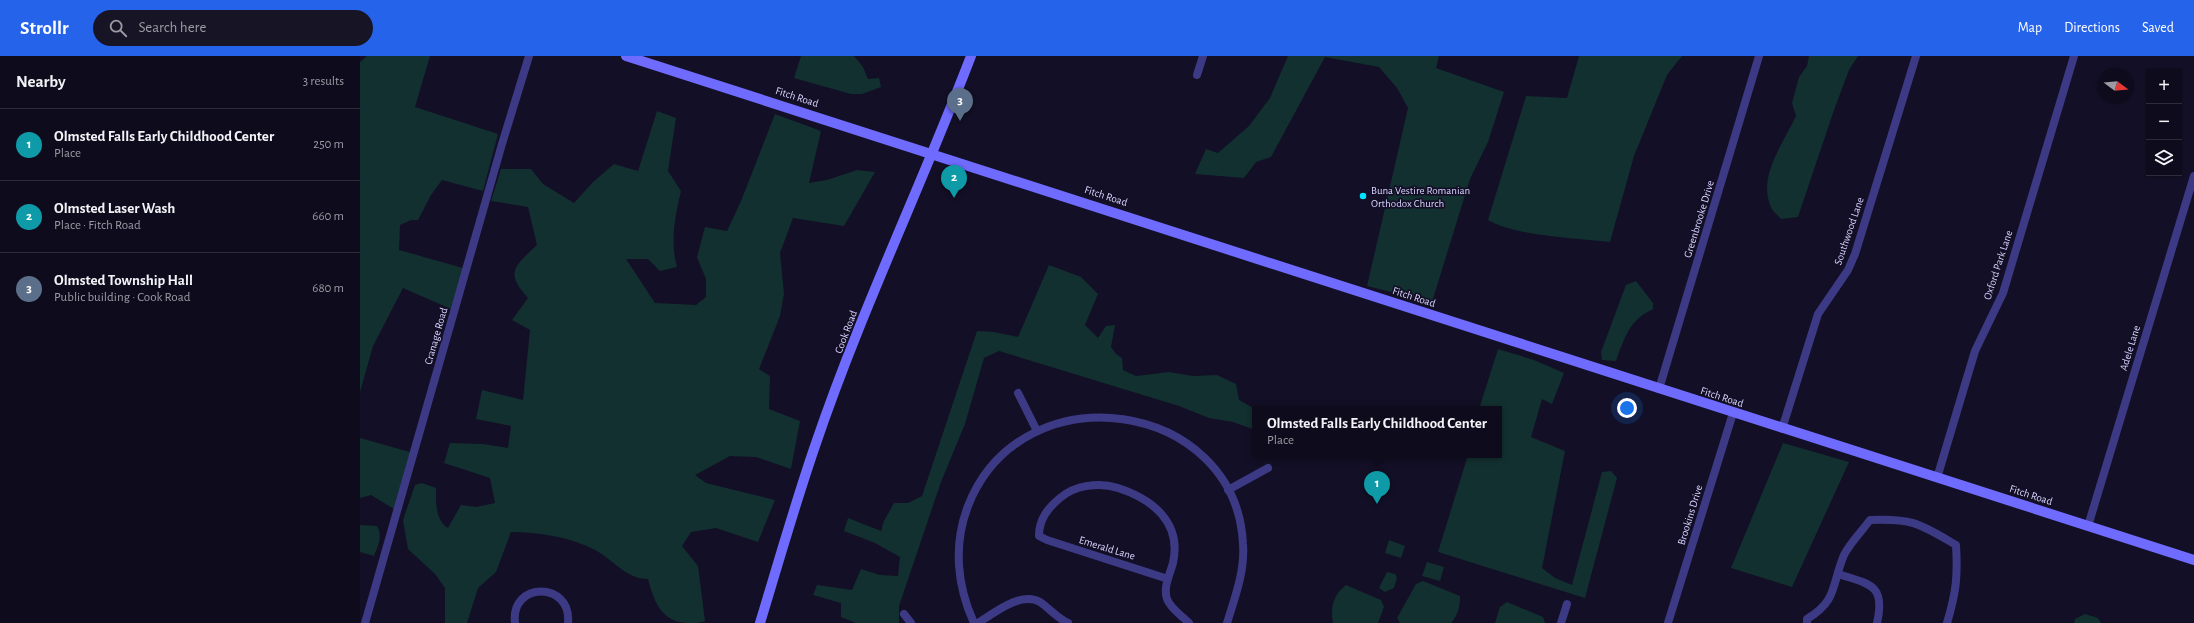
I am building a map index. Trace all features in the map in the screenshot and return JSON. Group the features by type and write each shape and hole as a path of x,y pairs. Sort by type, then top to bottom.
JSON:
{"street":[{"name":"Cranage Road","path":"365,623 502,144 529,56"},
{"name":"Fitch Road","path":"626,56 934,153 1782,429 2194,560"},
{"name":"Cook Road","path":"760,623 815,445 884,265 934,153 971,56"},
{"path":"1197,76 1203,56"},
{"name":"Greenbrooke Drive","path":"1659,389 1759,56"},
{"name":"Southwood Lane","path":"1782,429 1818,314 1848,270 1855,254 1916,56"},
{"name":"Oxford Park Lane","path":"1937,478 1975,351 2003,293 2074,56"},
{"name":"Adele Lane","path":"2088,526 2194,176"},
{"path":"1018,393 1037,430"},
{"name":"Brookins Drive","path":"1668,623 1733,413"},
{"path":"974,623 962,590 958,566 959,542 965,514 976,490 992,466 1011,448 1037,430 1075,418 1102,416 1128,420 1151,426 1168,433 1194,450 1214,469 1228,490 1235,506 1243,543 1241,577 1227,623"},
{"path":"1228,490 1268,468"},
{"name":"Emerald Lane","path":"1098,485 1129,492 1149,501 1167,521 1174,546 1173,561 1168,579 1052,543 1039,536 1039,527 1043,516 1052,504 1063,495 1075,489 1098,485"},
{"path":"1807,623 1807,620 1828,604 1844,554 1870,520 1893,519 1923,525 1956,545 1958,573 1956,594 1947,623"},
{"path":"1838,574 1871,585 1878,594 1879,603 1876,623"},
{"path":"1168,579 1166,592 1167,599 1189,623"},
{"path":"515,623 514,615 521,601 533,592 542,591 555,595 563,601 569,616 568,623"},
{"path":"978,623 1019,600 1027,598 1039,601 1054,615 1068,623"},
{"path":"1561,623 1567,604"},
{"path":"904,614 911,623"}],"green space":[{"path":"367,56 430,56 415,107 498,134 483,191 442,180 431,195 418,220 411,220 400,225 399,250 463,268 451,309 403,288 373,346 360,392 360,62"},
{"path":"801,56 854,56 863,67 868,79 879,78 881,87 862,94 851,94 794,78"},
{"path":"1288,56 1439,56 1436,68 1504,92 1488,142 1470,179 1432,302 1367,286 1408,108 1397,88 1379,67 1325,57 1271,157 1256,162 1244,178 1195,174 1206,149 1218,153 1249,126 1270,98"},
{"path":"1579,56 1682,56 1667,75 1634,156 1610,242 1530,233 1514,230 1488,220 1526,96 1567,98"},
{"path":"1809,56 1858,56 1849,70 1834,110 1798,217 1781,219 1771,207 1767,184 1779,148 1796,116 1792,103 1799,77 1807,66"},
{"path":"657,111 676,118 668,171 681,191 674,229 674,248 677,267 660,271 648,259 626,259 655,303 696,305 706,297 706,279 697,257 705,227 727,231 741,201 775,114 821,131 809,183 827,180 857,170 875,172 844,226 793,218 780,253 784,294 780,316 759,369 770,376 769,409 800,421 791,469 756,457 730,456 695,475 706,483 775,500 758,542 716,528 691,532 682,546 698,566 705,621 699,623 689,623 672,619 661,610 656,603 648,579 633,576 602,554 586,545 554,536 511,532 496,572 478,588 467,623 445,623 445,588 435,574 408,549 403,520 415,485 422,483 436,488 436,505 438,516 448,528 461,505 476,507 495,503 490,478 444,463 450,443 483,444 508,448 511,426 476,419 482,390 523,400 530,330 512,320 528,298 516,282 514,275 518,264 537,245 528,207 491,201 501,169 531,169 543,184 574,203 593,182 614,164 638,171"},
{"path":"1049,265 1081,277 1098,294 1085,325 1098,338 1106,326 1115,325 1111,347 1116,354 1122,358 1123,370 1136,376 1169,372 1193,376 1217,375 1236,384 1239,400 1252,407 1252,429 1233,422 1209,418 1179,406 999,351 984,358 965,424 941,482 899,606 899,623 856,623 841,617 841,603 813,595 817,585 852,590 861,569 880,575 898,576 900,557 875,543 844,531 848,518 881,531 884,521 894,503 908,503 922,496 977,331 994,332 1018,337"},
{"path":"1636,281 1653,303 1653,309 1638,318 1633,324 1625,337 1616,361 1602,360 1601,352 1626,285"},
{"path":"1498,349 1534,360 1564,373 1552,404 1542,399 1531,437 1565,451 1542,568 1555,578 1572,585 1602,472 1611,471 1617,478 1585,598 1438,552 1467,458 1502,458 1502,406 1480,406"},
{"path":"360,438 410,452 394,509 371,495 360,498"},
{"path":"1783,443 1849,462 1792,587 1731,568"},
{"path":"360,525 377,526 379,530 380,537 374,556 360,552"},
{"path":"1389,540 1405,546 1401,558 1385,553"},
{"path":"1427,562 1444,567 1440,581 1422,576"},
{"path":"1387,572 1395,574 1397,578 1394,588 1385,592 1379,588"},
{"path":"1423,581 1460,596 1458,611 1451,623 1400,623 1397,618 1416,584"},
{"path":"1346,585 1381,600 1384,607 1378,623 1333,623 1332,607 1335,597"},
{"path":"1507,602 1543,617 1545,623 1495,623 1500,607"},
{"path":"2085,614 2098,618 2101,623 2074,623 2075,619"}],"place":[{"name":"Olmsted Township Hall","path":"960,121"},
{"name":"Buna Vestire Romanian Orthodox Church","path":"1363,196"},
{"name":"Olmsted Laser Wash","path":"954,198"},
{"name":"Olmsted Falls Early Childhood Center","path":"1377,504"}]}
